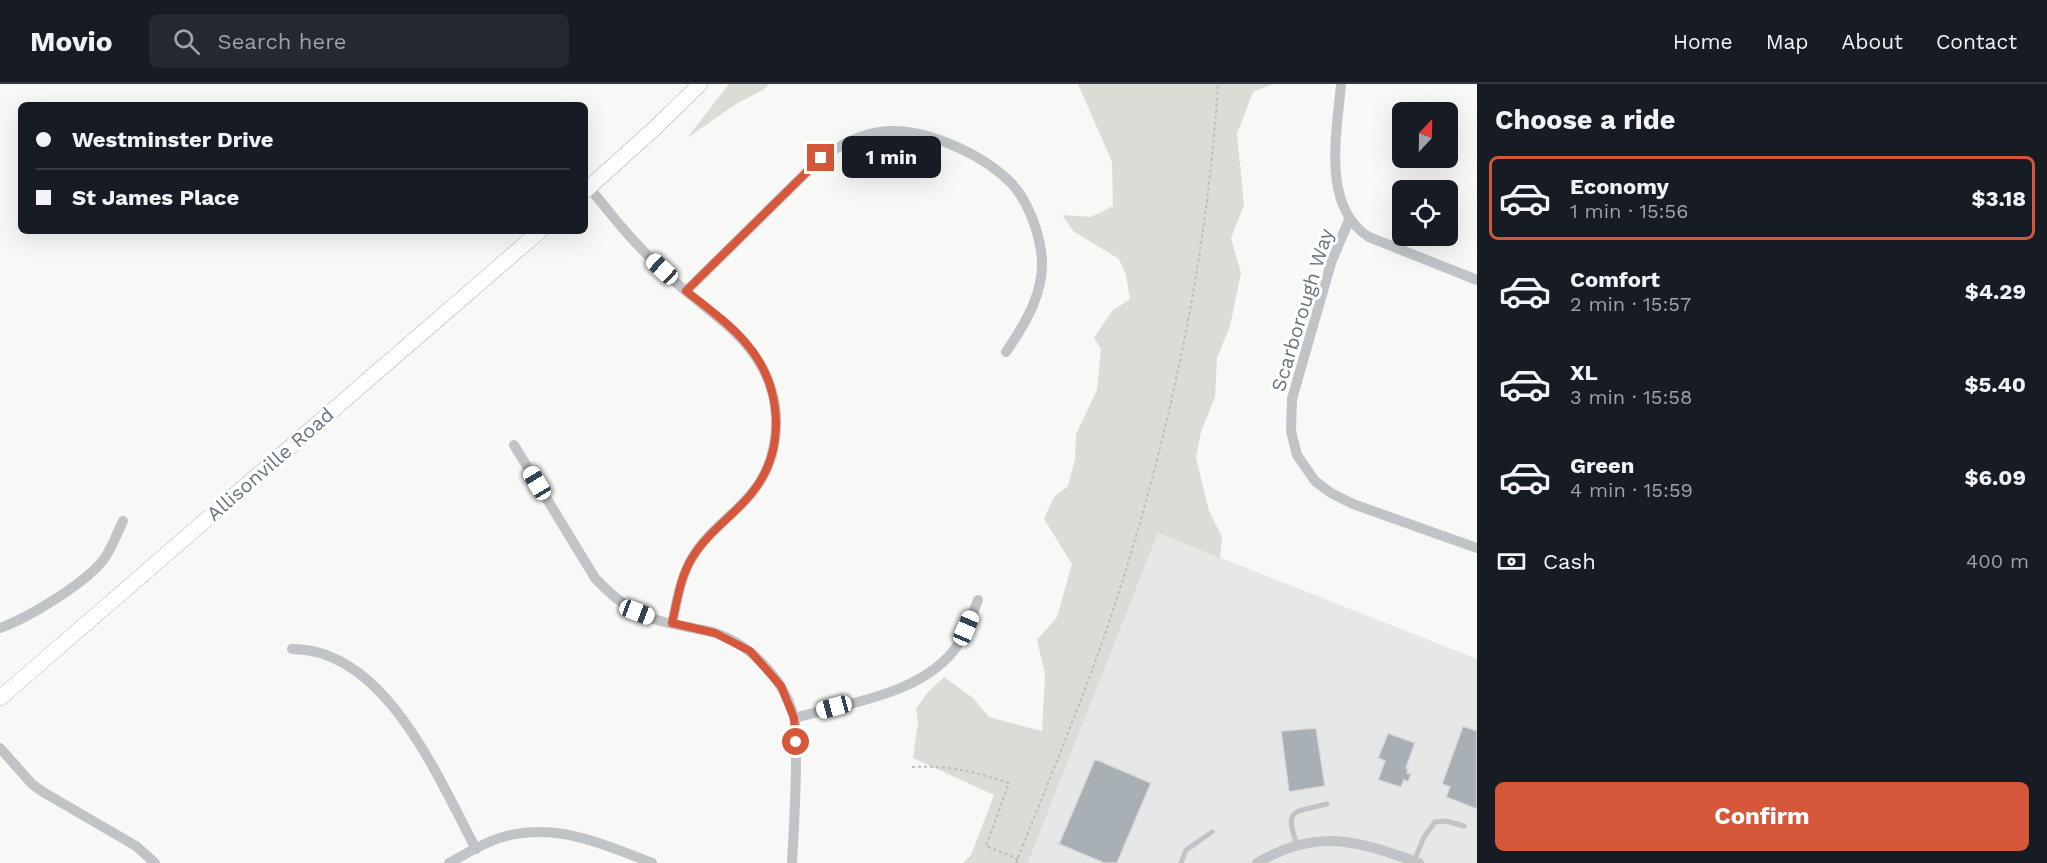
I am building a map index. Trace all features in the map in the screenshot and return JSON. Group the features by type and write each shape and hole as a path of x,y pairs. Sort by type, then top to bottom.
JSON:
{"main road":[{"path":"588,188 700,84"},
{"name":"Allisonville Road","path":"0,698 537,234"}],"street":[{"path":"1341,84 1337,187 1349,220 1369,237 1477,280"},
{"path":"686,291 821,158 837,147 852,139 874,133 889,131 924,134 960,149 999,172 1013,186 1024,203 1034,226 1041,252 1041,273 1035,302 1024,327 1006,352"},
{"path":"588,190 650,258 732,328 755,354 771,387 776,424 770,462 752,493 710,535 693,557 681,585 672,623"},
{"name":"Scarborough Way","path":"1349,220 1328,272 1292,399 1291,431 1297,455 1315,481 1331,493 1353,504 1477,548"},
{"path":"514,445 595,578 608,591 637,612 715,633 750,651 781,686 794,718 796,782 792,863"},
{"path":"0,628 32,614 96,568 105,558 123,521"},
{"path":"794,718 894,691 930,673 958,644 978,600"},
{"path":"292,649 310,649 326,653 358,673 387,700 410,728 476,849"},
{"path":"0,748 32,784 136,846 155,863"},
{"path":"448,863 510,835 539,831 558,832 599,842 652,863"},
{"path":"1257,863 1274,853 1297,845 1333,840 1380,849 1417,862"}],"lane":[{"path":"1297,845 1290,824 1291,817 1296,812 1326,804"},
{"path":"1417,862 1424,837 1435,822 1446,821 1464,826"},
{"path":"1180,863 1186,850 1212,832"}],"path":[{"path":"1016,863 1097,656 1129,558 1168,419 1192,298 1211,171 1218,84"},
{"path":"912,766 937,765 965,769 1009,783 986,846 1018,859"}],"shaded area":[{"path":"729,84 770,84 687,138"},
{"path":"1078,84 1273,84 1253,92 1237,134 1244,205 1231,238 1241,273 1230,326 1217,358 1215,397 1201,432 1196,458 1209,511 1222,537 1220,558 1158,533 1028,863 963,863 971,855 994,795 913,758 918,723 916,709 928,692 944,677 973,698 989,717 1042,731 1045,674 1037,640 1057,617 1072,564 1044,519 1054,497 1068,486 1075,459 1076,434 1097,390 1101,349 1094,338 1112,311 1130,299 1126,275 1119,259 1073,231 1062,215 1091,217 1113,206 1112,162"},
{"path":"1158,533 1477,659 1477,863 1028,863"}],"building":[{"path":"1463,726 1477,731 1477,809 1446,797 1450,787 1442,784"},
{"path":"1316,728 1325,786 1289,792 1281,731"},
{"path":"1388,733 1415,743 1406,768 1407,773 1411,774 1408,782 1404,780 1401,787 1378,780 1385,761 1378,758"},
{"path":"1095,759 1151,783 1117,863 1104,863 1059,844"}],"route":[{"path":"796,742 794,718 781,686 750,651 715,633 672,623 681,585 693,557 710,535 752,493 761,480 770,462 776,424 771,387 755,354 732,328 686,291 821,158"}]}
